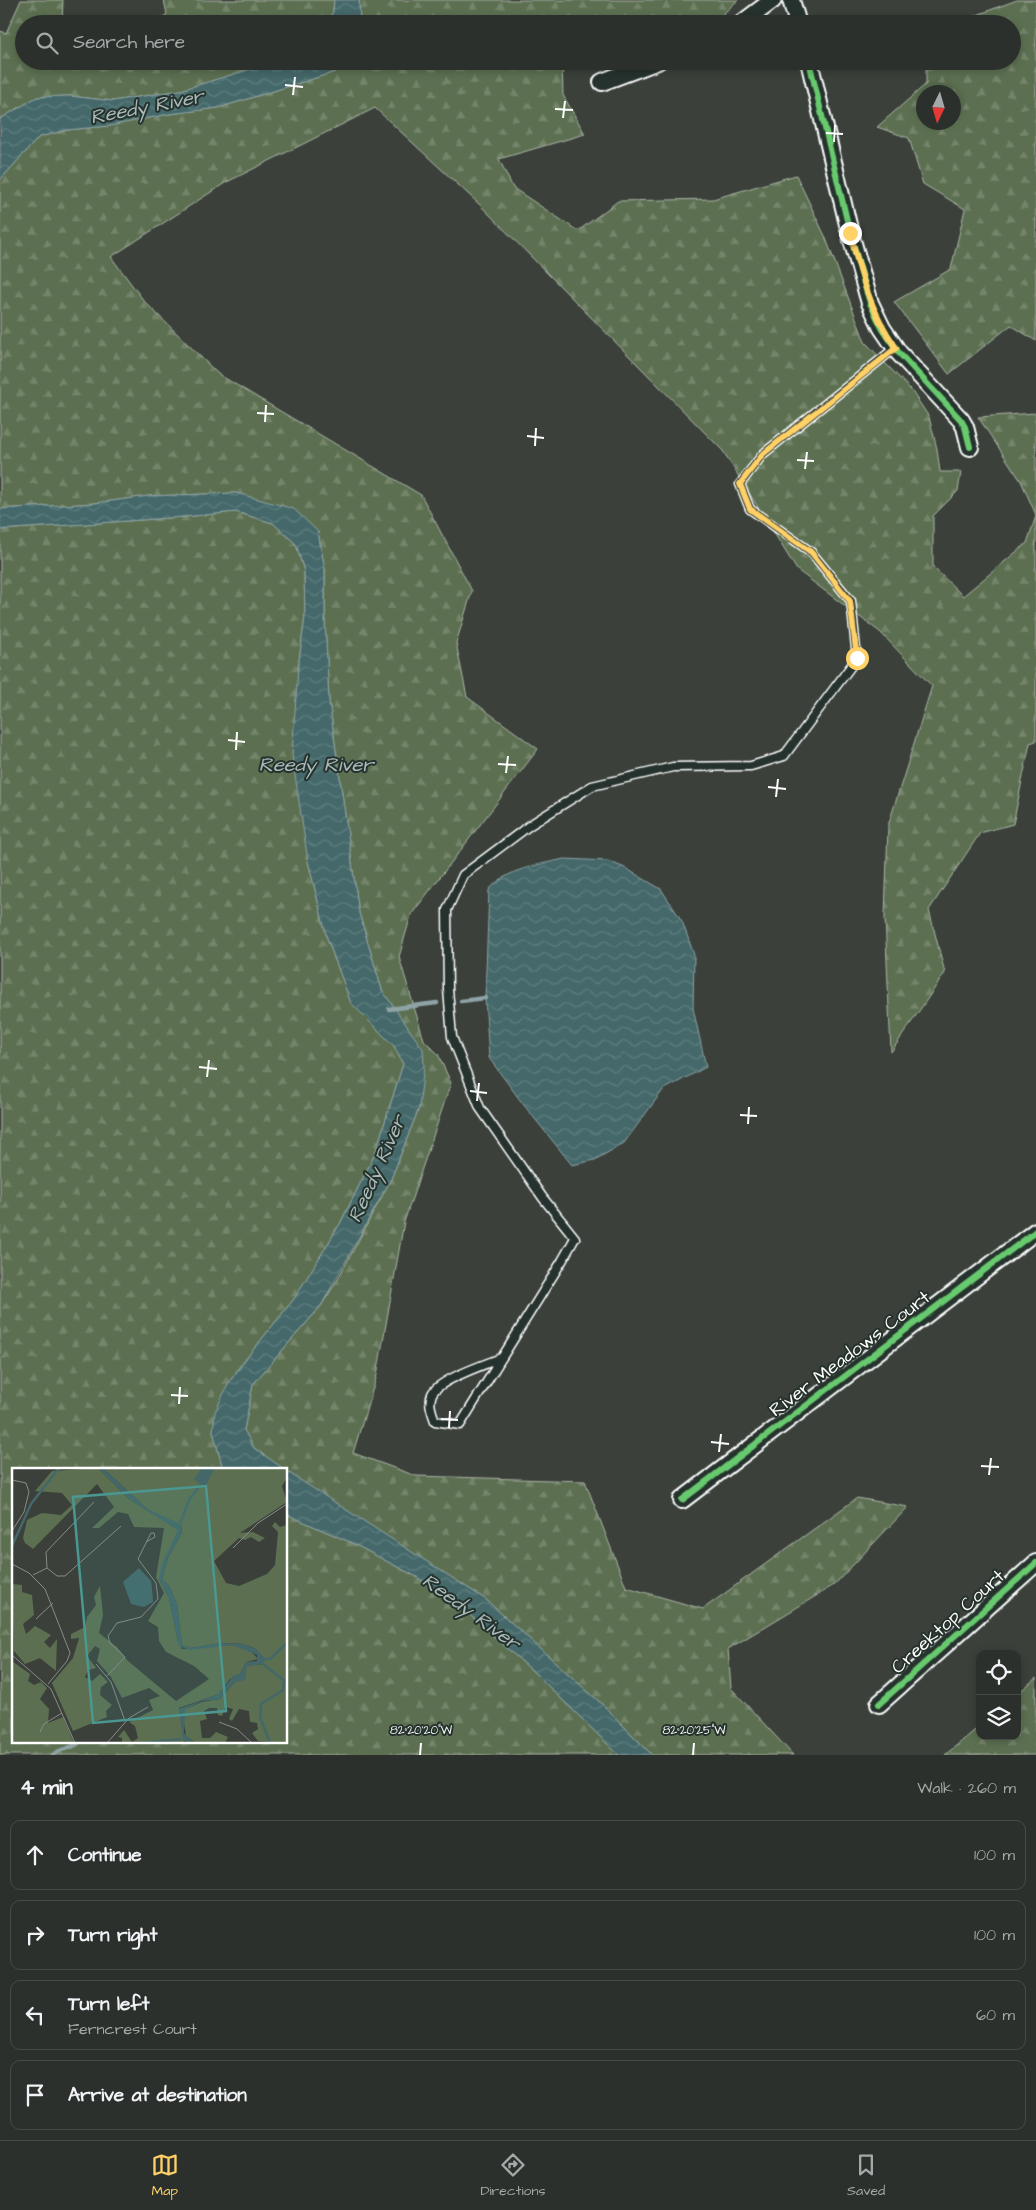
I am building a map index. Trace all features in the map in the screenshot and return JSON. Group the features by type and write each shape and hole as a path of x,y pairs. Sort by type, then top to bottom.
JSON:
{"street":[{"path":"753,15 774,0"},
{"path":"791,0 795,15"},
{"path":"602,82 634,70"},
{"path":"811,70 863,282 876,317 896,348 916,373 960,420 965,427 970,447"},
{"name":"River Meadows Court","path":"682,1500 1036,1232"},
{"name":"Creektop Court","path":"879,1704 1036,1563"}],"lane":[{"path":"501,1358 450,1379 433,1392 430,1404 435,1421 460,1426 574,1238 543,1198 480,1108 452,1037 448,989 447,910 463,875 530,825 592,786 672,767 751,766 784,756 857,658 850,601 811,552 750,509 740,484 763,454 896,348"}],"green space":[{"path":"21,0 63,0 62,15 15,15 15,70 248,70 181,90 113,101 70,96 37,97 0,119 0,31 6,33"},
{"path":"164,0 334,0 331,15 166,15"},
{"path":"359,0 738,0 722,15 360,15"},
{"path":"1017,0 1036,0 1036,341 1011,325 949,374 894,302 951,269 965,209 923,184 909,138 877,127 916,93 916,130 961,130 961,85 925,85 926,70 1021,70 1021,15 977,15"},
{"path":"337,70 562,70 563,95 585,134 499,159 513,188 578,231 618,201 713,199 796,175 825,236 865,342 911,390 929,417 937,449 940,472 961,472 958,491 933,516 933,567 963,596 1027,543 1036,516 1036,741 1030,743 1013,824 980,833 929,910 945,973 891,1052 885,917 888,826 932,686 880,632 797,570 723,451 480,205 375,108 225,183 111,257 144,301 218,374 421,495 472,591 456,643 467,697 538,749 411,915 399,957 424,1040 438,1054 451,1083 404,1222 377,1375 353,1453 416,1476 585,1481 626,1587 703,1609 857,1498 908,1507 834,1585 728,1649 731,1688 793,1755 652,1755 605,1707 485,1599 309,1487 288,1472 288,1468 282,1468 254,1448 244,1430 253,1384 321,1306 338,1279 391,1179 419,1108 394,1008 382,990 359,913 329,701 325,620 325,570 318,532 236,493 149,496 96,503 0,509 0,180 39,137 67,130 109,126 169,114 218,108"},
{"path":"1036,413 1036,515 1021,481 978,417"},
{"path":"236,512 273,523 296,544 304,571 305,617 298,668 308,861 327,938 351,1003 394,1046 403,1064 375,1154 340,1224 294,1299 228,1384 213,1431 223,1468 12,1468 12,1742 288,1742 288,1515 350,1542 417,1577 469,1614 537,1675 619,1755 0,1755 0,530"},
{"path":"1036,1678 1036,1755 945,1755 976,1729 976,1740 1021,1740 1021,1691"}],"water":[{"path":"334,0 359,0 360,15 331,15"},
{"name":"Reedy River","path":"248,70 337,70 218,108 169,114 109,126 67,130 39,137 0,180 0,119 37,97 70,96 113,101 181,90"},
{"name":"Reedy River","path":"236,493 294,509 318,532 325,570 325,620 329,701 359,913 382,990 423,1049 424,1066 419,1108 391,1179 321,1306 253,1384 244,1430 254,1448 283,1468 223,1468 213,1431 215,1412 228,1384 294,1299 340,1224 375,1154 403,1064 394,1046 351,1003 327,938 308,861 292,755 298,668 305,617 304,571 296,544 273,523 236,512 0,530 0,509 96,503 149,496"},
{"path":"564,859 608,861 625,868 661,889 682,921 694,955 693,1008 706,1067 663,1090 624,1143 595,1160 572,1165 489,1058 485,998 489,890 504,877 513,873"},
{"name":"Reedy River","path":"288,1472 485,1599 605,1707 652,1755 619,1755 537,1675 469,1614 417,1577 350,1542 288,1515"}],"waterway":[{"path":"461,1001 485,998"},
{"path":"389,1009 437,1003"},
{"path":"53,1755 79,1742"}],"cycle path":[{"path":"811,70 850,233 870,303 882,328 899,353 961,420 965,427 970,447"},
{"path":"682,1500 1036,1231"},
{"path":"879,1704 1036,1563"}],"route":[{"path":"850,233 863,282 876,317 896,348 763,454 740,484 750,509 811,552 850,601 857,658"}]}
